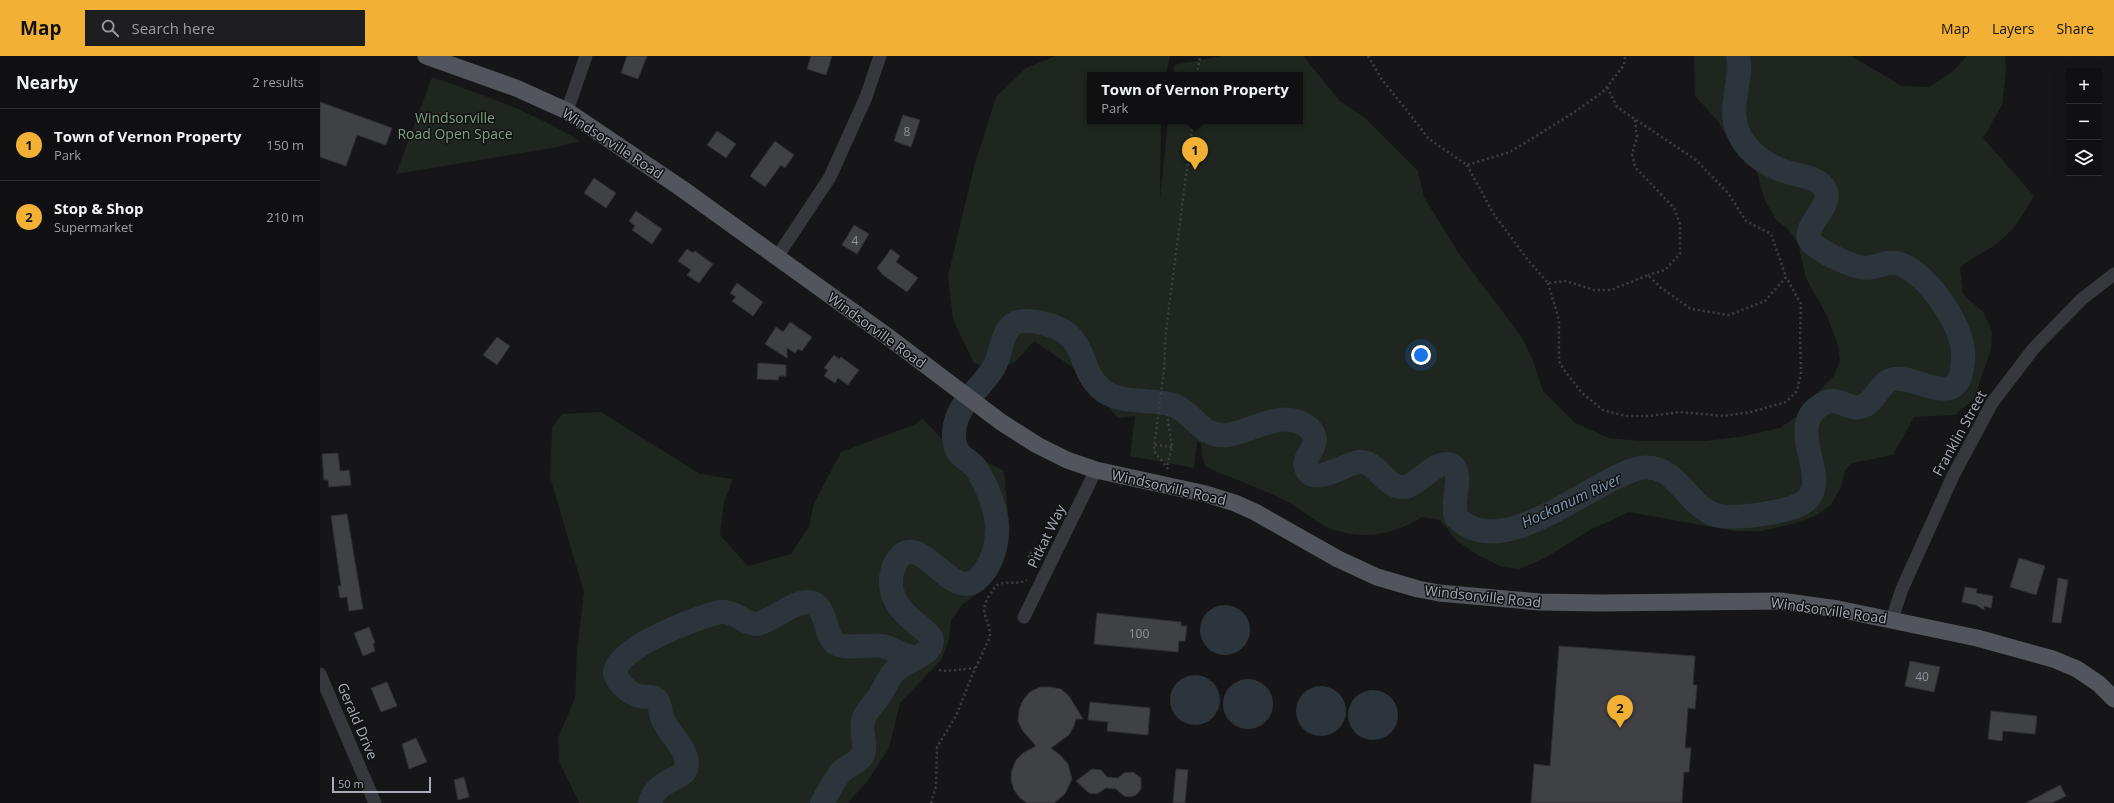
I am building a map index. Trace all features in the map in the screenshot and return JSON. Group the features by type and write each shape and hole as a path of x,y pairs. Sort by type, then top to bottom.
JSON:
{"main road":[{"name":"Windsorville Road","path":"426,56 516,88 567,111 675,184 891,339 981,407 1037,444 1067,460 1096,470 1206,494 1235,503 1255,512 1338,559 1377,577 1418,590 1539,602 1600,603 1780,601 1892,619 1977,638 2053,659 2077,669 2099,684 2114,700"}],"street":[{"path":"567,111 586,56"},
{"path":"777,257 830,177 866,97 880,56"},
{"name":"Franklin Street","path":"1892,619 1902,590 1953,476 1992,403 2034,348 2082,299 2114,274"},
{"name":"Pitkat Way","path":"1024,617 1096,470"},
{"name":"Gerald Drive","path":"320,674 375,803"}],"path":[{"path":"1197,72 1200,56"},
{"path":"1368,56 1382,78 1429,139 1467,165 1493,213 1528,260 1548,283 1559,320 1559,361 1582,393 1603,410 1626,416 1649,416 1680,412 1724,416 1786,402 1797,391 1801,373 1801,304 1786,277 1772,234 1746,221 1728,194 1696,160 1634,120 1617,107 1607,87"},
{"path":"1467,165 1510,152 1570,115 1603,92 1624,65 1624,56"},
{"path":"1548,283 1566,281 1594,290 1611,290 1648,275 1666,270 1680,254 1680,224 1674,208 1635,167 1632,154 1637,137 1634,120"},
{"path":"1167,414 1172,447 1167,465 1168,469 1154,451 1154,445 1164,370 1166,331 1193,124"},
{"path":"1648,275 1660,287 1692,309 1730,315 1765,301 1786,277"},
{"path":"1154,445 1172,447"},
{"path":"1034,570 1034,565 1028,555 1043,545 1051,534 1062,539"},
{"path":"931,803 936,786 937,747 956,716 990,637 991,630 984,613 988,598 997,585 1004,583 1021,583 1030,577"},
{"path":"939,670 946,671 976,668"}],"green space":[{"path":"1056,56 1170,56 1167,72 1087,72 1087,124 1161,124 1160,199 1168,124 1303,124 1303,72 1173,72 1174,65 1221,56 1303,56 1340,101 1365,118 1418,171 1424,197 1459,254 1521,336 1532,358 1543,391 1574,422 1608,438 1642,441 1706,441 1745,436 1780,428 1800,414 1812,398 1834,376 1840,360 1838,345 1827,316 1806,278 1798,243 1787,228 1777,221 1765,201 1756,169 1728,138 1717,120 1695,96 1694,56 1851,56 1902,86 1929,87 1952,72 1967,56 2005,56 2006,72 2002,105 1983,138 2034,196 2022,216 2008,234 1960,268 1963,294 1983,312 1992,331 1991,349 1974,399 1955,415 1914,417 1893,455 1852,463 1845,470 1841,487 1831,505 1815,516 1792,524 1761,531 1734,531 1629,512 1590,530 1545,558 1520,569 1502,567 1476,554 1457,541 1440,520 1422,517 1389,532 1365,535 1341,532 1329,528 1282,499 1206,467 1202,456 1201,444 1197,441 1194,468 1130,456 1135,416 1118,418 1072,367 1034,341 1015,362 991,371 973,362 953,319 948,276 974,167 996,97 1026,68"},
{"name":"Windsorville Road Open Space","path":"432,77 545,121 580,141 558,147 396,174"},
{"path":"601,412 700,474 733,479 724,502 720,535 748,566 791,554 809,527 814,503 841,452 916,424 922,418 944,441 1004,471 1008,513 1007,541 980,592 963,604 951,620 949,640 941,660 900,703 889,748 868,780 848,803 579,803 559,761 558,738 575,698 577,650 584,592 550,477 552,428 562,414"}],"shaded area":[{"path":"1225,605 1235,607 1243,612 1248,620 1250,630 1248,640 1243,648 1235,653 1225,655 1215,653 1207,648 1202,640 1200,630 1202,620 1207,612 1215,607"},
{"path":"1195,675 1205,677 1213,682 1218,690 1220,700 1218,710 1213,718 1205,723 1195,725 1185,723 1177,718 1172,710 1170,700 1172,690 1177,682 1185,677"},
{"path":"1248,679 1258,681 1266,686 1271,694 1273,704 1271,714 1266,722 1258,727 1248,729 1238,727 1230,722 1225,714 1223,704 1225,694 1230,686 1238,681"},
{"path":"1321,686 1331,688 1339,693 1344,701 1346,711 1344,721 1339,729 1331,734 1321,736 1311,734 1303,729 1298,721 1296,711 1298,701 1303,693 1311,688"},
{"path":"1373,690 1382,692 1391,697 1396,706 1398,715 1396,724 1391,733 1382,738 1373,740 1364,738 1355,733 1350,724 1348,715 1350,706 1355,697 1364,692"}],"building":[{"path":"627,56 647,56 638,79 621,73"},
{"path":"811,56 832,56 826,75 807,69"},
{"path":"320,102 392,128 386,145 357,135 346,166 320,157"},
{"path":"903,115 920,120 911,147 894,141"},
{"path":"717,131 736,144 726,158 707,145"},
{"path":"775,141 794,155 785,168 781,165 765,187 750,176"},
{"path":"594,178 616,193 606,208 584,193"},
{"path":"636,211 662,229 652,244 632,230 635,226 629,221"},
{"path":"854,225 869,234 857,254 842,245"},
{"path":"687,249 693,253 695,251 713,264 699,283 687,275 691,270 678,261"},
{"path":"891,249 900,256 896,262 918,278 907,292 883,275 877,268"},
{"path":"737,283 763,302 753,316 732,301 736,297 730,293"},
{"path":"790,322 812,337 802,351 798,349 795,353 787,348 787,358 765,344 776,327 783,332"},
{"path":"497,337 510,346 497,365 483,355"},
{"path":"834,355 839,359 841,357 859,370 848,385 838,378 835,383 824,376 828,370 824,368"},
{"path":"758,363 786,365 786,376 779,376 778,380 757,379"},
{"path":"338,453 340,471 349,470 351,485 329,487 328,480 324,480 322,454"},
{"path":"347,514 363,609 349,611 347,597 340,598 338,586 341,586 331,516"},
{"path":"2019,558 2045,566 2036,595 2010,587"},
{"path":"2058,578 2068,580 2061,623 2052,622"},
{"path":"1965,587 1977,589 1976,593 1993,596 1991,608 1984,606 1984,610 1976,605 1962,602"},
{"path":"1097,613 1181,622 1181,626 1187,626 1185,641 1179,641 1178,652 1094,644"},
{"path":"369,627 375,643 373,644 375,651 363,656 354,633"},
{"path":"1559,646 1695,656 1693,685 1697,685 1695,709 1688,708 1685,748 1691,748 1689,772 1684,772 1682,803 1531,803 1534,764 1550,766"},
{"path":"1910,661 1940,667 1934,692 1905,686"},
{"path":"387,682 397,706 381,712 371,688"},
{"path":"1040,687 1061,689 1069,696 1083,719 1076,719 1069,735 1051,748 1068,764 1072,779 1065,794 1054,803 1027,803 1020,798 1014,790 1011,780 1012,770 1016,760 1023,753 1036,746 1022,730 1018,721 1019,710 1023,700 1030,692"},
{"path":"1090,702 1150,708 1148,735 1107,731 1108,722 1088,720"},
{"path":"1991,711 2037,716 2035,734 2003,731 2002,741 1988,739"},
{"path":"416,738 427,762 409,769 402,744"},
{"path":"1092,769 1101,770 1107,777 1118,778 1124,773 1133,772 1141,778 1141,789 1136,795 1130,797 1124,796 1116,789 1106,788 1097,794 1089,793 1076,781"},
{"path":"1176,769 1188,770 1185,803 1173,803"},
{"path":"464,777 469,797 458,800 454,780"},
{"path":"2060,785 2066,796 2052,803 2026,803"}],"waterway":[{"name":"Hockanum River","path":"822,803 840,773 862,756 864,752 862,725 864,717 882,692 890,676 896,670 927,651 932,642 931,637 904,613 893,594 891,576 898,559 908,552 918,553 950,578 961,583 972,583 983,573 991,560 995,550 997,534 994,509 988,491 976,468 957,451 954,442 954,432 957,418 964,404 990,374 997,361 1008,330 1017,322 1028,321 1043,323 1060,329 1069,336 1076,344 1093,380 1108,394 1126,399 1167,403 1176,406 1203,428 1212,433 1227,435 1276,420 1286,419 1305,425 1312,431 1315,439 1314,446 1305,464 1308,471 1313,475 1328,474 1358,462 1371,465 1392,484 1404,487 1410,485 1441,465 1447,464 1453,466 1456,470 1457,476 1455,505 1456,517 1475,529 1497,531 1521,526 1546,516 1617,477 1636,469 1650,467 1661,470 1671,477 1696,503 1716,515 1733,517 1755,515 1794,507 1808,498 1814,486 1807,440 1807,425 1812,412 1827,402 1832,401 1840,402 1852,407 1860,407 1865,405 1870,402 1884,384 1894,379 1904,379 1939,388 1948,388 1956,384 1961,372 1963,353 1961,341 1957,328 1950,315 1931,288 1921,277 1900,264 1887,263 1867,268 1861,267 1838,259 1815,246 1808,237 1812,224 1821,211 1827,198 1826,191 1823,186 1813,179 1786,172 1774,167 1754,154 1744,143 1737,129 1734,111 1739,74 1738,56"},
{"name":"Hockanum River","path":"650,803 657,790 684,773 687,762 683,749 663,720 657,700 655,698 641,697 632,693 622,685 615,674 618,664 627,654 641,645 676,627 719,612 730,613 747,622 757,624 770,619 794,605 807,602 813,603 822,612 831,639 839,645 883,646 910,657 918,657"}],"place":[{"name":"Town of Vernon Property","path":"1195,170"},
{"name":"Stop & Shop","path":"1620,728"}]}
